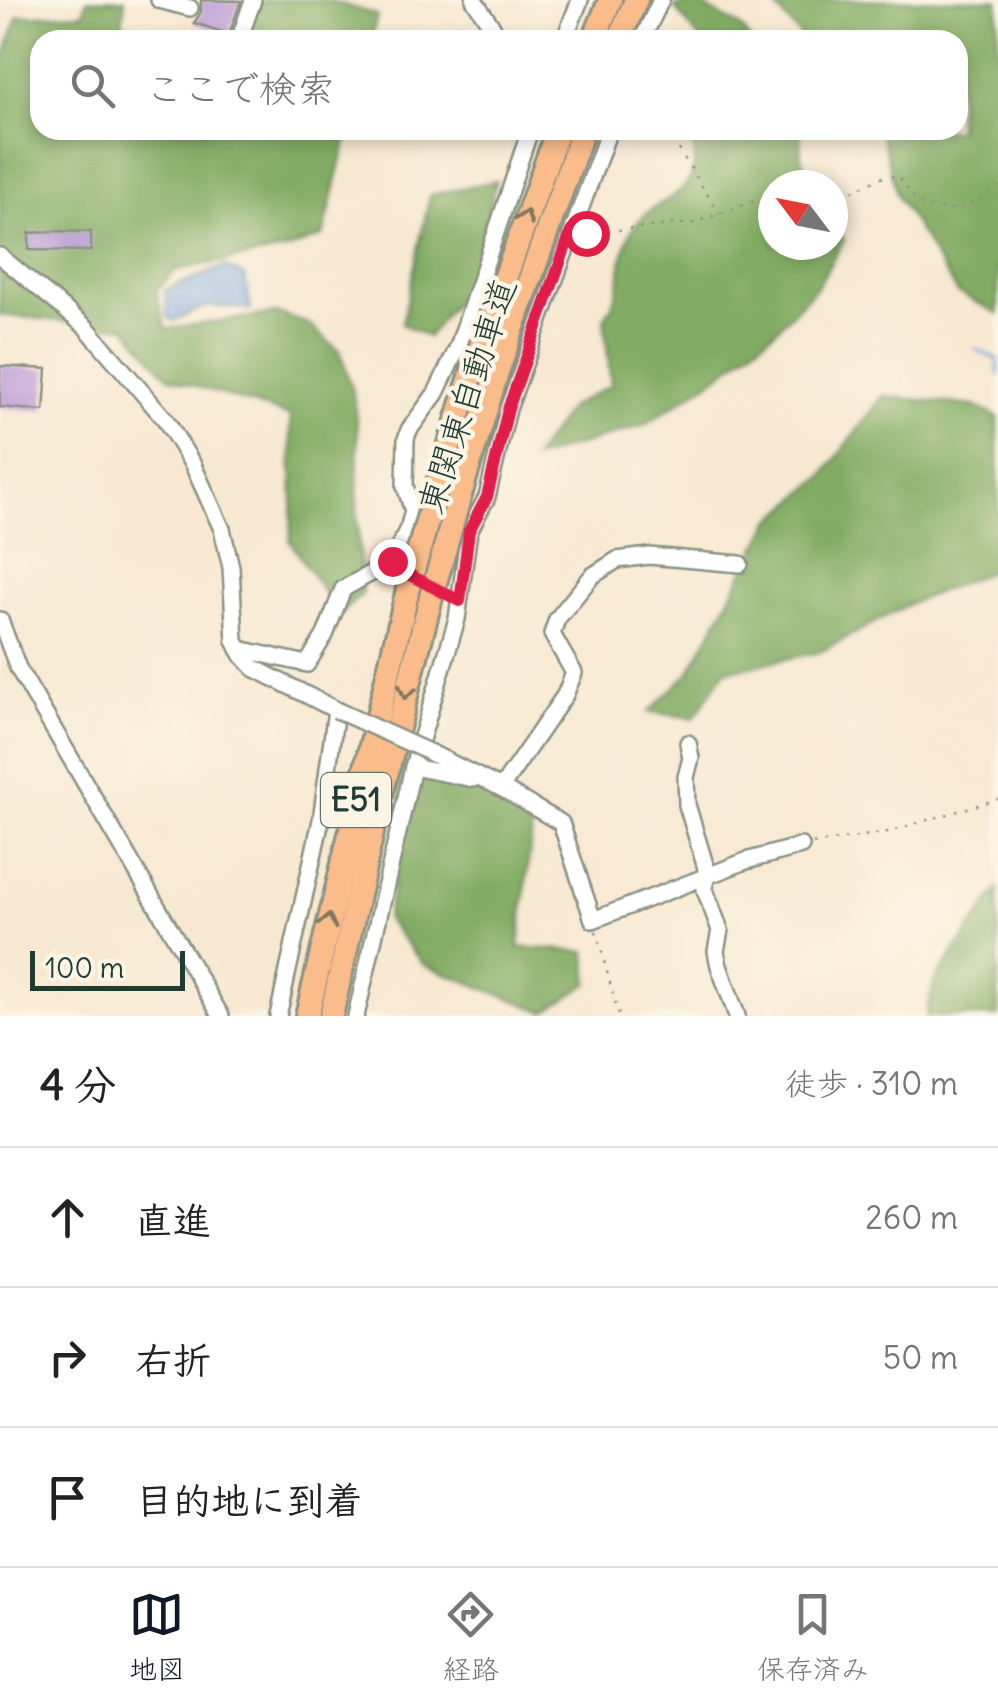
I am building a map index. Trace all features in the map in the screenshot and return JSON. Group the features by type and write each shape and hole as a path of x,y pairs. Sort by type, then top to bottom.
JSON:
{"highway":[{"path":"598,30 610,0"},
{"path":"623,30 636,0"},
{"name":"東関東自動車道","path":"306,1016 409,584 476,360 554,140"},
{"name":"東関東自動車道","path":"331,1016 431,597 498,368 579,140"}],"street":[{"path":"159,0 190,8"},
{"path":"242,30 253,0"},
{"path":"474,0 494,30"},
{"path":"568,30 580,0"},
{"path":"647,30 661,0"},
{"path":"239,648 307,664 326,635 343,588 392,561 413,510 403,462 408,430 436,392 458,347 527,140"},
{"path":"356,1016 413,766 460,601 469,531 487,497 508,409 605,140"},
{"path":"0,256 86,326 166,419 193,465 222,529 231,567 235,641 254,668 482,778 561,823 593,920 746,861 801,846"},
{"path":"501,788 564,695 574,673 552,634 557,619 592,576 617,560 648,556 740,564"},
{"path":"392,561 398,569 460,601"},
{"path":"0,620 18,668 222,1016"},
{"path":"278,1016 321,820 336,710"},
{"path":"688,742 691,758 686,777 686,806 706,868 705,890 720,930 718,966 737,1016"},
{"path":"413,766 465,779 482,778"}],"path":[{"path":"675,140 720,214"},
{"path":"848,193 883,177 898,176 923,206 962,208 988,196 998,186"},
{"path":"571,232 693,223 758,203"},
{"path":"801,846 888,832 998,799"},
{"path":"593,920 619,1016"}],"green space":[{"path":"87,0 125,0 122,21 127,30 30,30 30,140 347,140 323,236 286,250 176,270 156,291 166,329 276,313 309,324 340,352 353,393 358,435 362,594 339,615 290,541 290,416 168,377 126,327 0,315 0,70 18,16 83,13"},
{"path":"264,0 328,0 377,15 373,30 252,30 247,25"},
{"path":"770,0 998,0 998,314 957,292 897,196 883,140 968,140 968,30 796,30"},
{"path":"695,2 743,30 692,30 674,7"},
{"path":"691,140 800,140 801,158 807,170 758,170 758,260 833,260 817,287 776,330 714,379 644,425 533,459 570,407 611,385 604,318 616,296 625,247 642,217 688,182 695,162"},
{"path":"496,181 471,281 428,337 402,324 430,195"},
{"path":"883,396 974,406 998,417 998,568 911,603 820,652 725,671 694,718 649,712 689,673 771,521 823,476"},
{"path":"417,772 486,789 532,828 519,947 586,952 589,983 545,1012 424,965 386,919"},
{"path":"998,889 998,1016 926,1016 934,982"}],"water":[{"path":"224,266 245,276 251,309 207,306 173,321 167,316 165,290"}],"building":[{"path":"201,0 241,1 230,30 194,23 201,12"},
{"path":"91,232 91,251 29,250 29,233"},
{"path":"0,366 47,369 44,411 0,407"}],"waterway":[{"path":"975,349 998,360 998,375"}],"route":[{"path":"392,561 398,569 460,601 469,531 487,497 508,409 571,232 586,233"}]}
